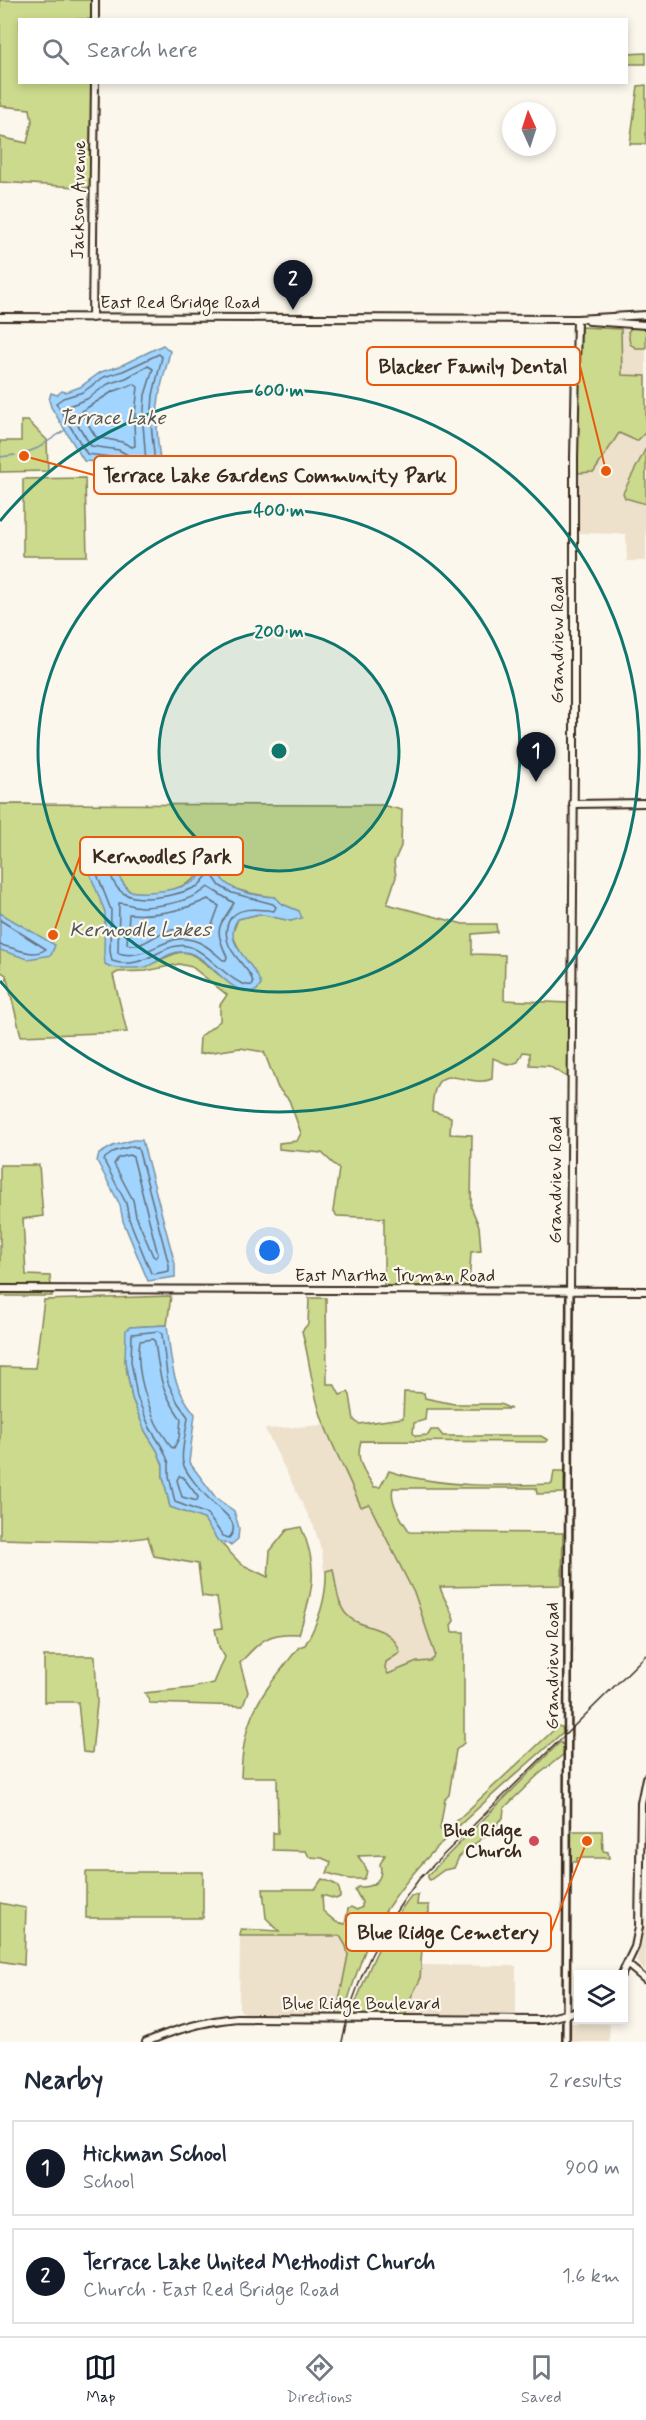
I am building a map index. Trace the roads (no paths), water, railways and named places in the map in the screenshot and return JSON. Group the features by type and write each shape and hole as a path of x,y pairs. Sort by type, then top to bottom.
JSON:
{"main road":[{"path":"95,0 95,18"},
{"name":"Jackson Avenue","path":"92,318 95,84"},
{"name":"East Red Bridge Road","path":"0,317 577,319 646,315"},
{"name":"East Red Bridge Road","path":"577,319 612,324 646,325"},
{"name":"Grandview Road","path":"570,1291 574,457 577,319"},
{"path":"573,804 646,803"},
{"name":"East Martha Truman Road","path":"0,1289 646,1291"},
{"path":"625,1970 636,1947 639,1927 641,1803 646,1778"},
{"path":"628,1965 646,1980"},
{"name":"Blue Ridge Boulevard","path":"146,2042 171,2031 202,2022 237,2018 542,2020 574,2013"}],"street":[{"name":"Grandview Road","path":"566,2042 570,1291"}],"water":[{"name":"Terrace Lake","path":"163,345 170,351 159,397 157,433 167,492 116,463 84,461 49,400 51,393 57,395 62,391 66,392 80,387 101,372 120,366"},
{"name":"Kernoodle Lakes","path":"110,842 116,843 118,872 129,891 154,892 182,887 196,880 210,866 215,866 224,881 235,889 255,895 275,897 282,904 299,911 302,918 291,921 259,914 238,919 233,937 258,977 261,985 256,991 237,988 228,983 203,960 185,952 169,955 144,967 116,968 105,964 105,912 90,874 104,846"},
{"path":"0,913 55,945 51,955 28,959 0,950"},
{"path":"133,1140 142,1140 175,1264 175,1277 148,1281 123,1221 120,1205 97,1161 99,1154 113,1146"},
{"path":"167,1325 171,1362 176,1382 195,1414 189,1462 216,1498 234,1511 239,1528 238,1539 231,1545 218,1541 204,1519 170,1507 163,1476 163,1465 145,1431 132,1398 125,1361 126,1330 130,1327"}],"waterway":[{"path":"22,454 38,448 65,430"},
{"path":"0,457 15,455"}],"railway":[{"path":"342,2042 354,1997 371,1956 381,1936 419,1879 646,1655"}],"place":[{"name":"Terrace Lake United Methodist Church","path":"293,310"},
{"name":"Terrace Lake Gardens Community Park","path":"24,456"},
{"name":"Blacker Family Dental","path":"606,471"},
{"name":"Hickman School","path":"536,782"},
{"name":"Kernoodles Park","path":"53,935"},
{"name":"Blue Ridge Church","path":"534,1841"},
{"name":"Blue Ridge Cemetery","path":"587,1841"}]}
